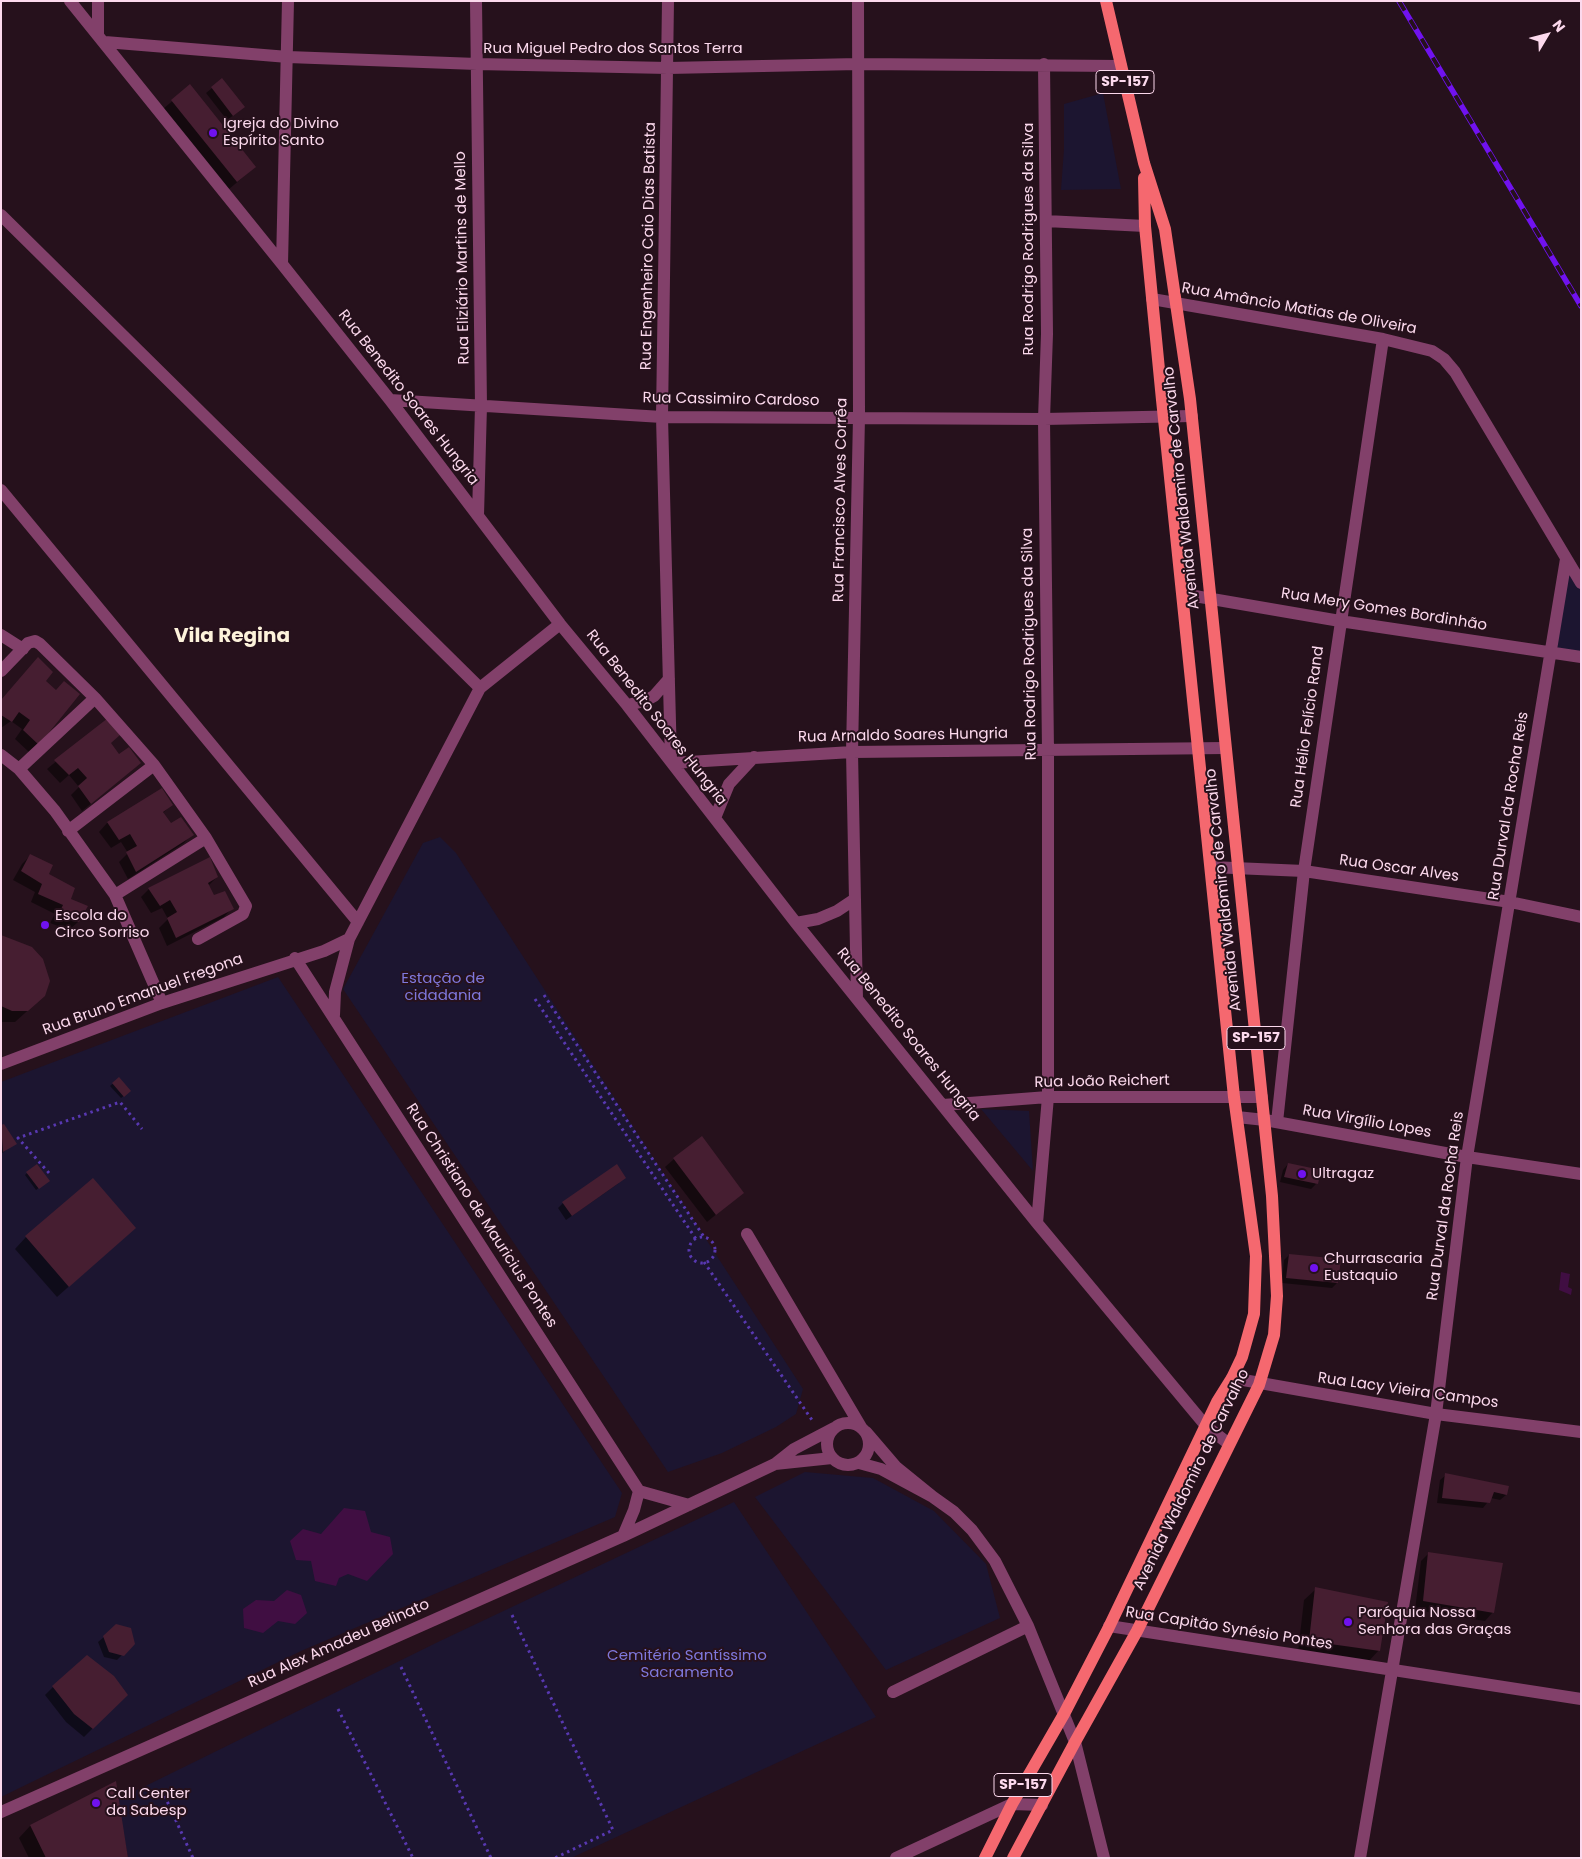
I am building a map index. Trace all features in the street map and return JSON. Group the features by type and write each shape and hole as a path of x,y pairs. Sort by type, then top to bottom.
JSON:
{"main road":[{"name":"Avenida Waldomiro de Carvalho","path":"1013,1858 1074,1742 1137,1632 1259,1385 1274,1335 1277,1296 1272,1196 1271,1121 1262,1097 1192,416 1165,229 1144,163 1106,1"},
{"name":"Avenida Waldomiro de Carvalho","path":"985,1858 1012,1804 1064,1714 1206,1426 1232,1378 1242,1357 1254,1314 1255,1264 1234,1097 1152,299 1145,226 1144,163"}],"street":[{"name":"Rua Benedito Soares Hungria","path":"70,1 390,400 560,624 627,705 857,999 1037,1223 1206,1426 1229,1444"},
{"path":"98,1 101,38"},
{"path":"282,264 288,1"},
{"name":"Rua Eliziário Martins de Mello","path":"476,1 481,406 478,515"},
{"name":"Rua Engenheiro Caio Dias Batista","path":"668,1 662,417 672,762"},
{"name":"Rua Francisco Alves Corrêa","path":"857,999 852,752 859,417 858,1"},
{"name":"Rua Miguel Pedro dos Santos Terra","path":"101,38 288,58 477,64 668,68 858,64 1121,66"},
{"name":"Rua Rodrigo Rodrigues da Silva","path":"1037,1223 1048,1098 1044,64"},
{"path":"1,215 480,688"},
{"path":"1046,221 1145,226"},
{"name":"Rua Amâncio Matias de Oliveira","path":"1152,299 1383,338 1432,351 1444,359 1455,372 1581,583"},
{"name":"Rua Hélio Felício Rand","path":"1271,1121 1304,871 1383,338"},
{"name":"Rua Cassimiro Cardoso","path":"390,400 662,417 1044,419 1192,416"},
{"path":"1,490 358,922"},
{"name":"Rua Durval da Rocha Reis","path":"1360,1858 1436,1414 1467,1157 1566,559"},
{"name":"Rua Mery Gomes Bordinhão","path":"1183,594 1211,597 1340,621 1581,657"},
{"path":"334,1015 335,992 349,939 480,688 560,624"},
{"path":"1,635 23,649"},
{"path":"1,671 28,643 35,641 40,644 95,698 154,765 206,838 246,906 243,914 198,938"},
{"path":"627,705 645,701 654,696 669,679"},
{"path":"19,769 95,698"},
{"name":"Rua Arnaldo Soares Hungria","path":"672,762 852,752 1225,748"},
{"path":"1,755 19,769 55,811 115,894 162,1003"},
{"path":"715,818 729,784 754,757"},
{"path":"68,831 154,765"},
{"path":"115,894 206,838"},
{"name":"Rua Oscar Alves","path":"1211,867 1304,871 1510,902 1581,917"},
{"path":"796,922 818,919 837,911 855,899"},
{"name":"Rua Bruno Emanuel Fregona","path":"1,1064 162,1003 324,950 349,939"},
{"name":"Rua Christiano de Mauricius Pontes","path":"295,958 334,1015 638,1491"},
{"name":"Rua João Reichert","path":"943,1105 1048,1098 1262,1097"},
{"name":"Rua Virgílio Lopes","path":"1237,1117 1271,1121 1467,1157 1581,1174"},
{"path":"747,1234 863,1429 870,1444 868,1452 859,1463"},
{"name":"Rua Lacy Vieira Campos","path":"1232,1378 1259,1385 1436,1414 1581,1432"},
{"path":"775,1464 794,1449 821,1434 836,1426 849,1423 863,1429 896,1467 954,1512 972,1530 995,1561 1028,1626 1064,1714 1074,1742 1104,1858"},
{"path":"832,1458 827,1444 828,1437 836,1426"},
{"path":"775,1464 832,1458 844,1465 859,1463 881,1469 933,1497"},
{"name":"Rua Alex Amadeu Belinato","path":"1,1812 623,1536 775,1464"},
{"path":"623,1536 634,1510 638,1491 689,1505"},
{"path":"894,1692 1028,1626"},
{"name":"Rua Capitão Synésio Pontes","path":"1109,1626 1137,1632 1581,1699"},
{"path":"896,1858 1012,1804 1042,1804"}],"path":[{"path":"544,995 704,1237 712,1242 714,1250 712,1258 704,1262 696,1261 689,1252 690,1244 696,1238 704,1237"},
{"path":"535,999 696,1238"},
{"path":"49,1173 18,1138 120,1102 142,1129"},
{"path":"704,1262 821,1434"},
{"path":"512,1615 613,1830 555,1858"},
{"path":"400,1667 490,1858"},
{"path":"338,1710 413,1858"},
{"path":"162,1790 193,1858"}],"green space":[{"path":"1103,93 1121,189 1061,190 1064,149 1064,104"},
{"path":"1567,568 1581,589 1581,655 1553,651"},
{"name":"Estação de cidadania","path":"440,837 456,853 803,1389 796,1414 776,1427 722,1453 668,1472 343,989 423,843"},
{"path":"278,977 622,1493 615,1517 301,1651 1,1797 1,1082"},
{"path":"981,1109 1029,1111 1033,1171"},
{"path":"805,1472 873,1478 934,1511 986,1564 1000,1618 886,1670 755,1497"},
{"name":"Cemitério Santíssimo Sacramento","path":"734,1502 876,1717 571,1858 128,1858 117,1800 440,1641"}],"shaded area":[{"path":"1561,1272 1570,1274 1568,1287 1572,1289 1571,1295 1559,1290"},
{"path":"344,1508 365,1511 371,1532 390,1537 393,1554 367,1581 348,1574 339,1578 336,1586 315,1581 311,1561 296,1560 290,1541 303,1529 321,1534"},
{"path":"287,1590 301,1595 307,1613 295,1624 278,1621 263,1633 244,1628 243,1609 256,1600 274,1601"}],"building":[{"path":"222,78 245,107 233,116 211,87"},
{"name":"Igreja do Divino Espírito Santo","path":"190,84 256,167 237,182 171,100"},
{"path":"38,657 53,672 46,681 56,690 64,681 80,694 39,745 23,730 30,720 19,712 12,722 1,715 1,700"},
{"path":"108,718 120,735 111,743 119,754 129,747 141,763 91,804 78,786 87,778 78,768 69,775 54,760"},
{"path":"162,788 173,805 163,812 171,823 181,817 194,835 136,872 126,852 137,846 130,834 119,840 107,822"},
{"path":"30,854 53,865 49,874 75,888 71,899 88,906 79,922 58,915 63,905 38,894 42,884 21,871"},
{"path":"210,857 218,877 208,883 214,895 225,891 234,909 176,938 167,918 177,912 170,900 160,906 148,888"},
{"path":"1,935 32,947 43,959 50,981 45,996 28,1011 12,1011 1,1006"},
{"path":"119,1077 131,1091 124,1097 112,1083"},
{"path":"4,1124 17,1144 3,1152 1,1125"},
{"path":"702,1136 744,1193 716,1215 673,1158"},
{"name":"Ultragaz","path":"1288,1163 1321,1170 1318,1184 1284,1177"},
{"path":"37,1164 50,1181 39,1189 26,1172"},
{"path":"617,1164 626,1178 572,1216 562,1202"},
{"path":"93,1178 136,1228 69,1287 25,1236"},
{"name":"Churrascaria Eustaquio","path":"1289,1254 1341,1259 1338,1283 1286,1278"},
{"path":"1445,1473 1509,1486 1507,1495 1494,1492 1490,1503 1442,1498"},
{"path":"1428,1552 1503,1563 1494,1613 1423,1601"},
{"name":"Paróquia Nossa Senhora das Graças","path":"1315,1587 1388,1602 1380,1651 1309,1641"},
{"path":"116,1624 131,1628 135,1644 124,1656 109,1652 103,1636"},
{"path":"87,1655 114,1676 128,1695 93,1729 74,1714 52,1686"},
{"name":"Call Center da Sabesp","path":"116,1781 128,1858 46,1858 30,1825"}],"railway":[{"path":"1399,1 1581,306"}],"place":[{"name":"Igreja do Divino Espírito Santo","path":"213,133"},
{"name":"Escola do Circo Sorriso","path":"45,925"},
{"name":"Ultragaz","path":"1302,1174"},
{"name":"Churrascaria Eustaquio","path":"1314,1268"},
{"name":"Paróquia Nossa Senhora das Graças","path":"1348,1622"},
{"name":"Call Center da Sabesp","path":"96,1803"}],"district":[{"name":"Vila Regina","path":"232,637"}]}
